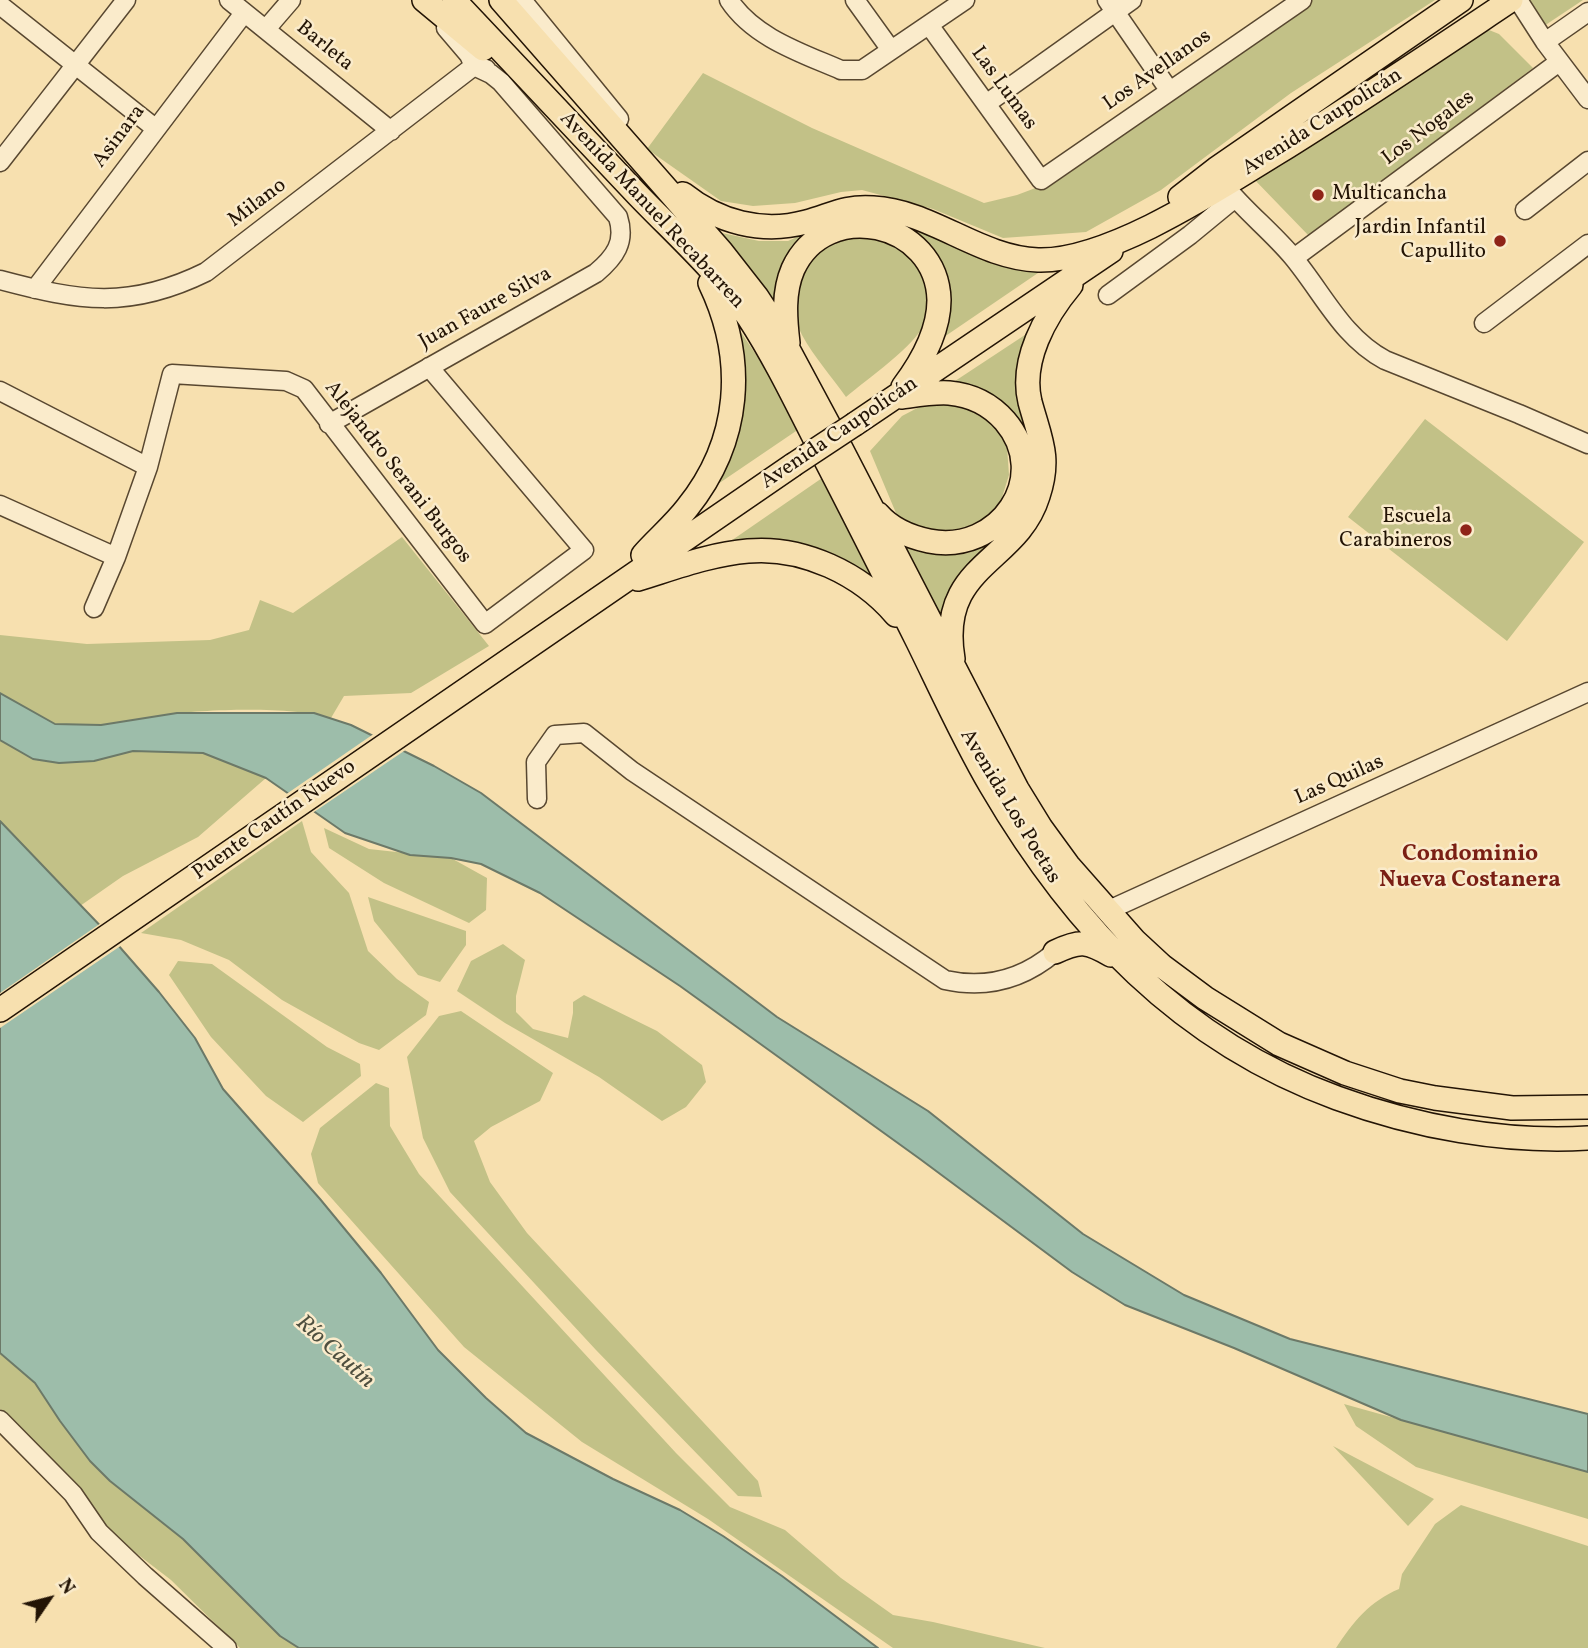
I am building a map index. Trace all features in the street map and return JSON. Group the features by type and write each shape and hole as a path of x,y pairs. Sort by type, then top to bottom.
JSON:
{"main road":[{"path":"423,0 550,102"},
{"name":"Avenida Manuel Recabarren","path":"454,0 713,273 750,319 825,439"},
{"path":"498,0 518,52 550,102"},
{"name":"Avenida Manuel Recabarren","path":"498,0 740,274 774,323 789,351 825,439"},
{"name":"Avenida Caupolicán","path":"550,631 1089,267 1216,169 1461,0"},
{"name":"Avenida Caupolicán","path":"1130,237 1230,192 1511,0"},
{"path":"632,150 687,197 705,209 739,223 778,227 810,221 839,209 884,209 934,223 1003,255 1042,260 1068,258 1130,237"},
{"path":"789,351 787,289 792,271 805,250 824,235 847,226 872,226 897,234 909,241 926,261 935,280 939,300 929,343 913,373 894,398"},
{"path":"615,586 677,521 713,471 723,446 730,416 732,355 727,323 701,265 680,238"},
{"path":"958,675 951,634 960,594 974,573 1026,521 1033,510 1042,481 1042,440 1028,393 1034,350 1056,305 1089,267"},
{"path":"872,508 887,524 917,539 946,543 960,541 979,536 996,525 1010,511 1024,474 1020,443 996,411 982,401 950,393 894,398"},
{"name":"Avenida Los Poetas","path":"825,439 872,508 996,752 1041,828 1068,864 1135,941 1162,966 1205,998 1279,1044 1345,1073 1400,1091 1435,1098 1512,1108 1588,1107"},
{"name":"Avenida Los Poetas","path":"825,439 917,641 991,786 1060,892 1120,960 1160,997 1207,1032 1259,1063 1320,1092 1385,1114 1462,1130 1540,1138 1588,1138"},
{"path":"615,586 727,554 777,551 822,563 855,579 880,598 917,641"},
{"name":"Puente Cautín Nuevo","path":"0,1010 550,631"},
{"path":"1060,892 1109,910 1112,939 1120,960"},
{"path":"1055,952 1068,932 1069,917 1060,892"},
{"path":"1055,952 1076,943 1086,942 1120,960"}],"street":[{"path":"0,162 126,0"},
{"name":"Barleta","path":"229,0 391,131"},
{"path":"266,29 291,0"},
{"name":"Avenida Manuel Recabarren","path":"423,0 469,55 474,66 500,82 609,207"},
{"name":"Avenida Manuel Recabarren","path":"522,0 670,181"},
{"path":"729,0 749,23 780,43 841,70 862,70 965,0"},
{"path":"855,0 891,50"},
{"path":"986,104 1111,6 1132,0"},
{"path":"1518,0 1559,62 1588,99"},
{"name":"Los Avellanos","path":"1041,180 1292,3"},
{"path":"0,5 155,128"},
{"path":"1111,6 1170,90"},
{"path":"1545,42 1588,12"},
{"name":"Asinara","path":"35,289 244,13"},
{"name":"Las Lumas","path":"929,24 1041,180"},
{"name":"Los Nogales","path":"1294,258 1559,62"},
{"path":"474,66 514,75"},
{"name":"Milano","path":"0,280 74,298 114,299 152,293 189,281 206,272 474,66"},
{"path":"1525,210 1588,162"},
{"path":"1108,295 1190,235 1230,192 1294,258 1348,331 1367,351 1588,444"},
{"name":"Juan Faure Silva","path":"329,424 596,273 617,252 621,240 618,217 609,207"},
{"path":"1484,323 1588,244"},
{"name":"Alejandro Serani Burgos","path":"148,467 172,374 286,382 304,390 485,624 584,550 429,367"},
{"path":"0,391 148,467 116,557 94,608"},
{"path":"0,505 116,557"},
{"name":"Las Quilas","path":"1109,910 1588,692"},
{"path":"537,799 536,762 555,735 584,733 632,771 945,980 973,984 1001,981 1030,970 1055,952"},
{"path":"0,1420 73,1494 99,1532 227,1648"}],"shaded area":[{"path":"1312,0 1435,0 1291,93 1161,190 1086,232 1003,238 933,209 862,190 795,203 753,206 721,201 647,149 703,73 812,128 984,203 1017,195 1062,178"},
{"path":"1528,0 1583,0 1541,28"},
{"path":"1489,30 1499,34 1533,68 1309,236 1251,176 1479,33"},
{"path":"879,215 1038,273 944,337 947,316 930,251 829,229 781,312 722,233 759,241 788,241 834,221"},
{"path":"855,236 885,241 908,256 925,283 929,303 925,323 911,342 846,397 802,335 796,300 803,276 816,256 832,244"},
{"path":"732,319 761,362 799,429 715,486"},
{"path":"1037,327 1024,378 1037,471 1032,502 1016,528 972,569 961,584 944,627 905,544 956,555 983,546 1001,534 1018,517 1028,498 1032,477 1031,457 1024,437 1012,418 996,403 976,391 949,385"},
{"path":"925,404 976,404 1001,431 1007,447 1009,475 999,507 974,529 944,536 901,525 870,451 902,416"},
{"name":"Escuela Carabineros","path":"1425,419 1584,542 1507,641 1348,517"},
{"path":"825,476 885,592 864,576 725,545"},
{"path":"402,537 489,646 411,693 344,696 331,718 272,710 225,710 181,713 110,724 70,726 42,719 0,693 0,635 87,644 210,640 249,630 260,600 293,613"},
{"path":"0,740 33,759 94,761 132,751 203,753 266,778 198,837 123,876 80,906 0,821"},
{"path":"302,821 311,852 349,893 368,951 397,979 429,1002 426,1015 379,1050 359,1043 282,1000 229,960 181,940 141,933"},
{"path":"324,828 369,849 451,858 487,878 486,910 469,923 384,883 329,848"},
{"path":"368,897 466,931 466,945 440,982 418,975 374,921"},
{"path":"503,944 525,960 516,996 516,1012 533,1029 568,1038 573,1002 584,995 657,1031 702,1065 706,1082 686,1107 662,1121 599,1077 505,1023 457,991 471,961"},
{"path":"178,961 212,964 327,1047 360,1064 361,1076 303,1122 266,1096 211,1037 169,975"},
{"path":"461,1011 553,1073 540,1101 491,1127 474,1141 490,1182 527,1233 758,1481 762,1497 738,1496 596,1350 450,1192 423,1138 407,1057 439,1016"},
{"path":"376,1083 389,1088 390,1126 419,1174 676,1453 730,1507 785,1530 841,1578 893,1615 1045,1648 893,1648 708,1519 582,1442 464,1347 318,1183 311,1154 320,1128"},
{"path":"0,1353 35,1383 90,1461 110,1481 183,1539 280,1636 299,1648 240,1648 171,1580 102,1527 67,1476 0,1409"},
{"path":"1344,1404 1588,1472 1588,1519 1416,1467 1356,1426"},
{"path":"1333,1446 1434,1499 1408,1526"},
{"path":"1461,1505 1588,1546 1588,1648 1336,1648 1363,1613 1399,1589 1402,1574 1435,1524"}],"water":[{"path":"0,693 55,724 101,725 177,713 314,713 351,725 434,766 481,793 777,1017 928,1111 1083,1234 1184,1295 1290,1339 1588,1414 1588,1472 1401,1420 1234,1348 1125,1305 1072,1272 680,986 540,893 481,864 451,858 410,855 345,833 266,778 203,753 133,751 94,761 59,763 33,759 0,740"},
{"name":"Río Cautín","path":"0,821 111,937 159,992 195,1038 223,1089 381,1273 438,1350 486,1398 526,1433 613,1479 680,1510 723,1536 782,1576 878,1648 299,1648 280,1636 183,1539 110,1481 90,1461 35,1383 0,1353"}],"pier":[{"path":"375,733 407,749 311,814 285,795"},
{"path":"101,923 122,945 0,1028 0,993"}],"place":[{"name":"Multicancha","path":"1318,195"},
{"name":"Jardin Infantil Capullito","path":"1500,241"},
{"name":"Escuela Carabineros","path":"1466,530"}],"district":[{"name":"Condominio Nueva Costanera","path":"1470,869"}]}
